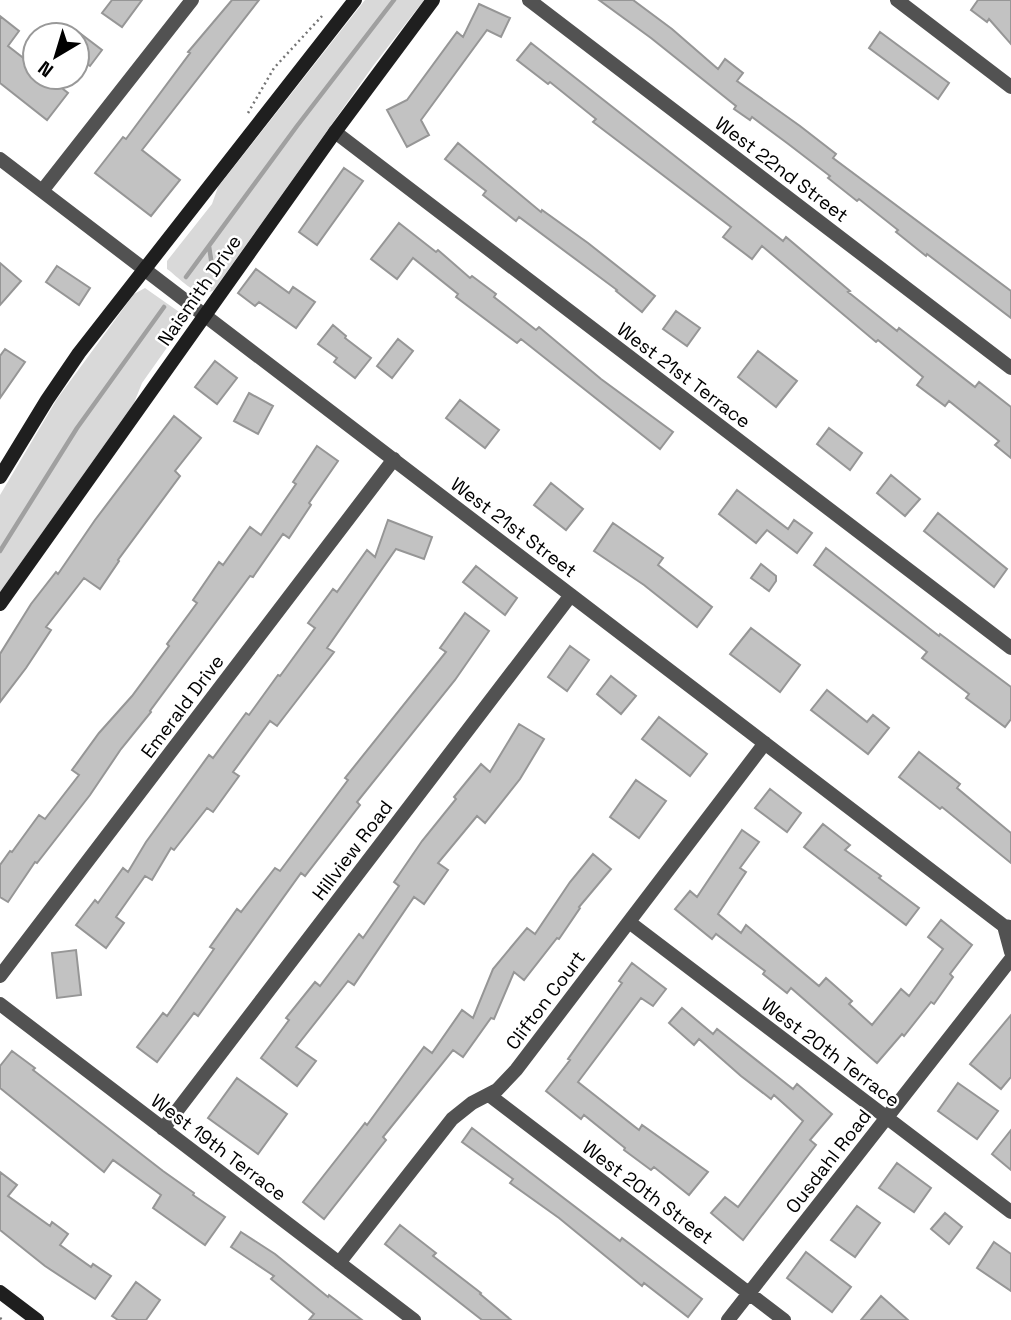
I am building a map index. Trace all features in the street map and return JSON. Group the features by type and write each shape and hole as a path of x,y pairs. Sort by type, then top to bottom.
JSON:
{"street":[{"path":"42,191 192,0"},
{"path":"0,477 79,353 355,0"},
{"name":"Naismith Drive","path":"0,604 335,132 433,0"},
{"name":"West 22nd Street","path":"529,0 1011,368"},
{"path":"897,0 1011,87"},
{"name":"West 21st Terrace","path":"335,132 1011,648"},
{"name":"West 21st Street","path":"0,159 1007,926 1011,952"},
{"name":"Emerald Drive","path":"0,976 394,460"},
{"name":"Hillview Road","path":"163,1129 571,595"},
{"name":"Clifton Court","path":"339,1263 452,1119 460,1111 505,1083 516,1070 765,743"},
{"name":"West 20th Terrace","path":"629,922 1011,1212"},
{"name":"Ousdahl Road","path":"728,1320 1011,959"},
{"name":"West 19th Terrace","path":"0,1004 414,1320"},
{"name":"West 20th Street","path":"489,1095 784,1320"},
{"path":"0,1292 37,1320"}],"shaded area":[{"path":"365,0 424,0 373,66 214,290 201,292 189,287 167,269 167,261 212,204 218,187"},
{"path":"145,288 182,314 185,319 183,325 142,383 134,403 0,592 0,495 57,399 134,294"}],"building":[{"path":"112,0 142,0 122,27 102,13"},
{"path":"232,0 259,0 142,150 180,180 151,216 95,173 123,137 126,139 190,53 188,52"},
{"path":"599,0 633,0 718,69 725,59 743,73 737,81 836,154 833,158 1011,291 1011,318 927,254 926,256 896,232 898,230 859,199 857,201 787,143 752,117 750,120 734,109 736,106"},
{"path":"978,0 1011,0 1011,44 989,19 987,22 971,10"},
{"path":"479,4 510,18 501,37 487,30 421,120 429,135 407,147 387,110 407,100 457,32 463,37"},
{"path":"0,16 19,31 8,46 21,56 21,91 68,93 47,120 0,83"},
{"path":"880,32 949,83 938,99 869,48"},
{"path":"91,42 102,50 91,65"},
{"path":"531,43 783,241 786,237 897,331 899,328 975,387 979,382 1011,407 1011,458 995,445 999,441 949,401 945,406 917,385 923,377 878,340 876,342 762,246 752,259 723,237 731,227 593,122 596,119 550,82 548,84 517,60"},
{"path":"458,143 541,212 542,210 588,243 655,296 642,312 617,290 519,217 516,221 483,195 486,191 445,159"},
{"path":"344,168 363,181 317,245 299,232"},
{"path":"399,223 436,252 438,250 470,278 472,276 496,294 494,297 536,330 539,327 601,379 673,432 660,449 521,339 517,343 456,297 458,294 413,258 397,279 371,259"},
{"path":"0,263 21,281 0,305"},
{"path":"57,266 90,288 79,305 46,282"},
{"path":"256,269 289,293 293,287 315,302 296,328 259,302 255,306 238,293"},
{"path":"676,311 700,328 687,346 663,329"},
{"path":"333,325 371,358 355,378 334,362 337,358 318,344"},
{"path":"398,339 413,351 392,378 377,366"},
{"path":"5,349 25,362 0,398 0,356"},
{"path":"758,351 797,381 776,407 738,377"},
{"path":"215,361 237,378 217,404 195,387"},
{"path":"249,393 273,406 258,434 234,421"},
{"path":"460,400 499,430 485,448 446,418"},
{"path":"174,416 201,438 175,471 180,476 100,589 84,578 46,627 51,630 0,702 0,654 31,604 56,572 58,574 95,520"},
{"path":"829,428 862,453 850,470 817,444"},
{"path":"317,446 338,461 289,538 283,534 253,577 250,576 121,749 90,795 37,863 35,862 8,902 0,897 0,865 39,815 45,819 79,775 72,770 169,646 167,644 197,603 193,600 219,562 223,565 250,527 261,535 296,484 293,482"},
{"path":"891,475 920,499 905,516 877,493"},
{"path":"551,483 583,509 566,530 534,505"},
{"path":"737,490 788,529 794,520 812,533 797,553 767,530 756,543 719,514"},
{"path":"938,513 1007,569 994,587 924,531"},
{"path":"388,520 432,537 424,559 396,549 327,648 334,652 277,726 270,721 233,772 239,776 213,812 207,808 174,850 171,848 152,880 145,876 116,917 124,923 106,948 76,925 95,900 98,903 123,868 128,872 146,842 209,755 213,758 246,713 249,715 278,675 280,676 315,628 308,623 333,589 337,592 367,550 375,557"},
{"path":"613,523 663,558 658,565 712,607 697,627 644,585 594,551"},
{"path":"826,548 939,636 940,634 1011,687 1011,719 1005,727 966,698 969,694 922,658 927,652 814,565"},
{"path":"761,564 776,576 776,581 769,591 751,578"},
{"path":"476,566 517,598 505,615 463,582"},
{"path":"465,613 489,631 455,680 357,802 360,805 305,876 301,873 198,1016 194,1013 157,1062 137,1047 163,1013 167,1016 214,949 210,947 237,909 241,912 275,868 280,871 348,780 345,778 446,652 440,648"},
{"path":"751,628 800,665 780,692 730,654"},
{"path":"570,646 589,660 567,691 548,677"},
{"path":"611,676 636,696 621,714 597,694"},
{"path":"827,690 867,722 873,715 889,728 868,754 811,710"},
{"path":"659,717 707,754 690,776 642,739"},
{"path":"519,724 544,739 520,779 485,823 477,816 438,863 448,870 424,904 414,897 354,985 348,981 296,1047 316,1061 297,1086 261,1058 289,1020 286,1018 315,982 320,986 359,934 363,938 399,886 394,882 422,841 456,799 454,797 481,764 490,772"},
{"path":"919,752 960,784 957,788 1011,833 1011,863 942,807 940,809 899,777"},
{"path":"636,780 666,801 639,838 610,817"},
{"path":"770,789 801,813 787,832 755,808"},
{"path":"823,824 850,845 845,850 919,908 906,925 804,847"},
{"path":"742,830 759,842 740,868 746,872 718,914 741,933 746,925 819,986 826,978 852,1001 849,1004 872,1025 901,989 909,996 943,949 928,937 941,920 972,945 950,974 953,977 934,1004 931,1002 904,1036 902,1034 877,1063 791,988 787,993 763,974 765,971 716,934 712,939 675,909 690,891 697,897"},
{"path":"593,854 611,869 579,907 559,939 557,938 524,980 514,972 494,1019 491,1018 463,1057 453,1050 383,1137 386,1140 324,1219 303,1202 365,1123 367,1125 424,1047 432,1053 462,1010 473,1018 493,969 527,928 535,934 570,882"},
{"path":"76,950 81,995 57,998 52,953"},
{"path":"632,963 666,989 653,1006 641,998 578,1082 639,1130 642,1125 708,1172 689,1195 654,1167 651,1170 624,1150 625,1148 584,1115 581,1119 546,1091 622,983 619,981"},
{"path":"682,1008 713,1034 717,1029 793,1089 797,1084 832,1114 810,1140 816,1145 743,1240 711,1213 725,1197 738,1207 803,1121 774,1095 771,1099 741,1076 699,1039 694,1045 669,1023"},
{"path":"1011,1015 1011,1077 1001,1089 970,1064"},
{"path":"12,1051 194,1193 193,1195 225,1217 205,1245 153,1208 161,1195 113,1160 104,1172 0,1088 0,1066"},
{"path":"237,1078 287,1114 258,1154 208,1118"},
{"path":"958,1083 998,1111 977,1139 938,1111"},
{"path":"472,1128 620,1241 622,1238 702,1299 688,1317 644,1283 642,1286 559,1218 510,1183 513,1179 462,1142"},
{"path":"1011,1130 1011,1170 992,1154"},
{"path":"897,1163 931,1188 914,1212 879,1188"},
{"path":"0,1172 17,1185 8,1196 50,1226 52,1222 68,1234 60,1245 91,1267 93,1264 111,1276 95,1299 45,1266 0,1230"},
{"path":"857,1206 880,1223 855,1257 831,1240"},
{"path":"945,1213 962,1227 949,1244 931,1229"},
{"path":"400,1225 436,1253 433,1256 511,1320 482,1320 385,1244"},
{"path":"241,1232 275,1254 328,1297 329,1295 362,1320 309,1320 314,1314 271,1279 274,1276 231,1247"},
{"path":"994,1242 1011,1254 1011,1291 977,1268"},
{"path":"806,1252 851,1287 832,1312 787,1278"},
{"path":"136,1282 160,1300 146,1320 118,1320 112,1316"},
{"path":"881,1296 908,1320 861,1320"}],"waterway":[{"path":"186,277 394,0"},
{"path":"209,246 212,266"},
{"path":"0,551 77,428 164,307"}]}
